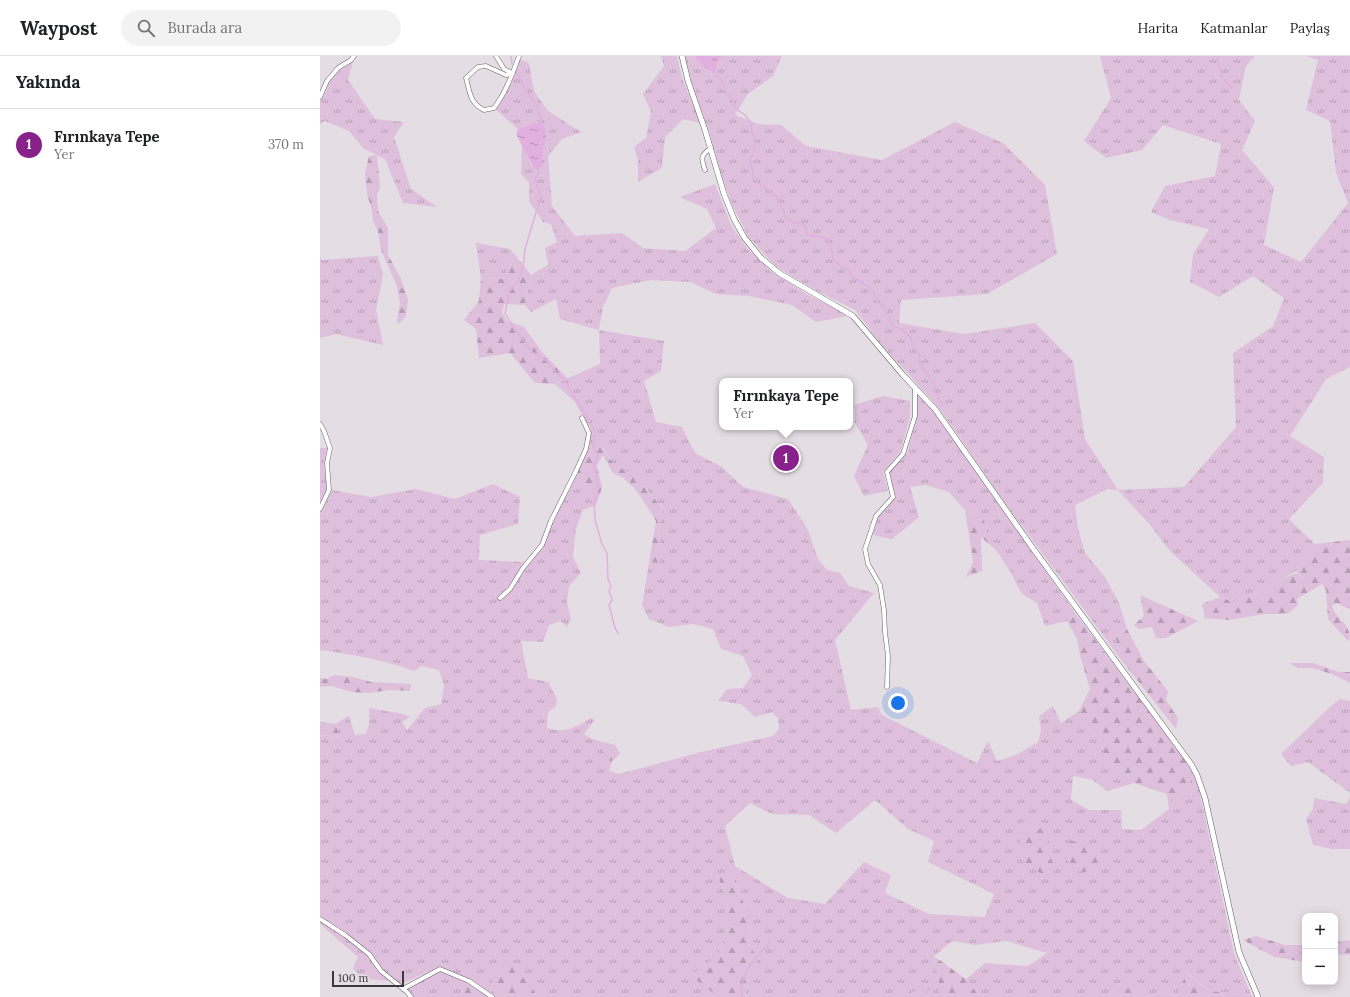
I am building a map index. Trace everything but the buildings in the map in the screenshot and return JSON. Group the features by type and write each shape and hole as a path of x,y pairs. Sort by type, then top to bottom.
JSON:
{"street":[{"path":"320,97 327,81 338,68 351,60 354,56"},
{"path":"496,56 504,69 513,73"},
{"path":"513,73 506,75 486,66 478,66 466,78 471,97 476,106 484,110 494,108 509,84 513,73 519,56"},
{"path":"682,56 688,81 711,148 721,185 731,214 738,228 752,247 779,273 853,316 876,344 932,405 1028,541 1183,752 1202,786 1239,952 1258,997"},
{"path":"705,170 702,160 703,153 711,148"},
{"path":"887,687 888,656 884,610 880,585 868,564 865,549 876,516 893,497 887,472 903,454 915,416 915,387"},
{"path":"500,598 510,588 523,568 542,545 576,471 586,449 589,433 582,418"},
{"path":"320,424 330,448 327,463 329,490 320,509"},
{"path":"320,919 345,935 369,954 381,971 411,997"},
{"path":"403,989 440,969 469,981 492,997"}],"green space":[{"path":"661,56 677,56 682,78 700,123 683,119 665,137 662,168 638,182 638,160 634,147 646,138 651,112 643,94 664,66"},
{"path":"685,56 782,56 773,76 748,94 735,115 758,124 781,125 806,146 882,160 955,122 1003,143 1045,185 1057,254 987,294 901,300 899,323 964,334 1035,323 1073,361 1085,439 1118,490 1107,489 1075,505 1078,529 1085,553 1105,577 1119,603 1127,629 1115,636 1122,661 1005,503 940,409 881,344 855,310 817,291 775,266 748,236 733,207 723,180 708,128 692,83"},
{"path":"1100,56 1255,56 1246,66 1239,100 1255,121 1242,150 1274,187 1264,245 1301,262 1348,203 1336,173 1330,121 1306,110 1318,60 1306,56 1350,56 1350,367 1326,379 1290,436 1324,457 1323,483 1289,519 1315,544 1296,571 1284,578 1268,592 1245,595 1233,602 1220,597 1170,551 1150,525 1118,490 1184,487 1236,427 1233,353 1273,326 1284,298 1253,276 1219,297 1190,282 1193,254 1209,229 1170,220 1151,212 1165,186 1215,176 1221,144 1163,125 1142,150 1106,158 1084,141 1111,98"},
{"path":"519,59 529,63 534,91 548,111 581,132 562,139 548,156 552,206 575,236 622,233 643,248 685,251 716,228 707,209 680,197 715,184 731,225 747,248 770,271 810,296 837,309 847,316 816,322 792,305 749,296 716,294 691,282 651,280 612,288 603,307 599,330 560,319 556,299 531,312 525,305 531,275 548,265 545,248 557,242 551,224 543,222 529,201 529,183 521,174 522,145 532,166 543,163 543,148 545,142 541,121 518,129 495,109 511,84"},
{"path":"353,62 348,80 375,119 404,122 394,137 411,189 437,207 403,203 385,159 364,149 349,131 325,121 320,124 320,100 325,94 331,79"},
{"path":"377,155 380,187 377,193 378,211 388,228 388,255 401,279 408,300 406,316 398,325 397,320 400,304 397,286 381,250 378,231 373,221 372,210 367,194 365,174 369,156"},
{"path":"476,243 510,249 515,255 503,279 481,278"},
{"path":"515,255 531,275 525,305 504,304 502,313 507,321 524,327 542,352 567,378 555,384 535,383 510,353 479,358 476,329 464,320 479,301 481,278 503,279"},
{"path":"320,256 322,260 378,256 383,275 376,310 383,345 336,334 320,338"},
{"path":"599,330 664,341 661,371 644,381 656,422 682,427 695,453 722,467 743,487 788,499 808,530 818,559 827,570 840,573 849,586 874,593 835,640 851,710 878,707 882,715 977,763 988,741 997,761 1016,755 1038,742 1041,731 1039,716 1053,706 1061,723 1079,711 1108,759 1134,783 1107,791 1093,780 1073,776 1071,800 1089,810 1121,810 1122,829 1141,830 1169,809 1194,776 1199,789 1234,953 1251,995 1209,991 1188,973 1177,996 1161,992 1147,997 1118,983 1109,997 980,997 966,979 985,963 1028,966 1047,953 1006,941 975,945 952,941 934,956 939,984 939,997 745,997 748,977 758,958 750,947 751,917 739,894 733,876 717,874 726,897 730,921 718,956 717,995 715,997 536,997 535,992 493,973 492,994 470,979 439,967 401,984 382,970 370,953 320,917 320,735 341,737 335,724 349,716 355,735 366,734 369,724 369,708 403,714 410,717 402,722 407,730 425,708 441,704 444,686 439,670 422,666 414,671 367,658 320,650 320,512 323,510 332,490 371,497 416,489 455,499 493,484 520,497 518,524 480,535 479,560 525,562 508,587 498,597 500,600 512,589 544,545 553,521 570,489 585,483 591,490 591,500 596,505 583,510 576,529 573,557 581,573 569,586 567,602 571,620 567,627 561,621 549,625 543,642 521,641 528,678 548,682 557,699 556,706 548,712 547,728 553,730 565,730 575,727 591,718 595,720 584,734 592,739 615,745 620,754 612,761 609,771 619,774 697,753 773,736 779,729 778,718 772,712 755,717 741,704 718,701 727,689 743,688 752,675 743,656 721,649 713,629 693,624 669,627 649,619 642,605 649,562 659,563 661,549 658,528 664,509 636,477 613,463 602,447 587,450 591,429 574,401 555,384 600,364","holes":["875,800 908,829 934,841 928,862 994,894 985,917 929,914 885,893 891,875 864,862 825,904 788,898 735,866 725,826 750,803 772,814 809,815 836,833"]},
{"path":"916,392 931,407 1076,614 1067,621 1045,626 1037,603 1021,593 1010,571 996,550 989,544 984,520 965,510 949,492 925,485 910,487 919,517 892,539 875,536 872,533 878,517 895,497 889,474 907,453 917,417"},
{"path":"883,396 910,401 910,417 900,452 883,472 888,491 864,496 854,476 868,445 855,423 854,405"},
{"path":"601,447 613,463 636,477 664,510 658,528 661,549 659,563 649,562 656,521 638,493 627,481 613,473 603,455 597,465 602,488 596,505 591,501 591,490 585,483 570,489 587,450"},
{"path":"320,448 327,448 324,463 327,490 320,506"},
{"path":"965,510 984,520 989,544 981,537 982,571 966,577 973,562"},
{"path":"1350,540 1350,609 1336,603 1332,606 1336,615 1348,629 1350,639 1348,641 1328,619 1326,590 1322,584 1297,599 1298,605 1287,614 1265,614 1229,620 1205,618 1202,604 1220,597 1233,602 1245,595 1268,592 1284,578 1297,573 1306,580 1296,571 1315,544"},
{"path":"1140,595 1198,621 1166,638 1156,638 1152,627 1139,629 1134,625 1144,616"},
{"path":"1076,614 1181,754 1194,776 1169,809 1167,794 1134,783 1108,759 1079,711 1090,689 1077,639 1067,621"},
{"path":"1127,629 1144,661 1168,691 1166,700 1178,718 1176,729 1122,661 1115,636"},
{"path":"1289,663 1313,663 1339,672 1350,672 1350,683 1332,674 1312,668 1298,668"},
{"path":"334,675 353,677 371,682 411,684 410,691 390,690 369,693 351,692 332,686 320,687 320,678 327,679"},
{"path":"1340,699 1350,701 1350,793 1308,762 1291,766 1281,754"},
{"path":"320,722 335,724 341,737 320,735"},
{"path":"607,743 615,745 620,754 612,761 600,755"},
{"path":"1350,797 1350,849 1332,849 1313,845 1306,819 1313,809 1314,798 1346,804"},
{"path":"1022,821 1039,830 1042,824 1049,829 1049,855 1056,869 1046,877 1022,861 1020,841"},
{"path":"1070,841 1088,843 1102,854 1093,872 1075,871 1067,860"},
{"path":"717,874 733,875 739,894 751,917 750,947 758,958 748,977 745,997 715,997 716,995 690,975 718,956 730,921 726,897"},
{"path":"320,921 344,936 368,955 380,972 390,981 360,977 353,968 358,957 320,924"},
{"path":"1256,936 1285,945 1302,945 1302,962 1274,957 1243,940"},
{"path":"1350,940 1350,955 1338,954 1338,942"},
{"path":"934,956 966,979 980,997 939,997 939,984"},
{"path":"509,960 535,992 536,997 496,997 492,994 493,973"},
{"path":"440,971 462,981 461,997 414,997 407,989"},
{"path":"1187,973 1209,991 1251,995 1253,997 1147,997 1161,992 1176,996"},
{"path":"462,981 468,983 489,997 461,997"},
{"path":"1118,983 1147,997 1109,997"},
{"path":"930,987 925,997 893,997"}],"water":[{"path":"695,56 722,56 717,62 715,73 704,66"},
{"path":"541,121 546,132 543,148 543,163 539,171 532,165 516,134 518,129"}],"waterway":[{"path":"511,56 512,64"},
{"path":"1217,56 1222,77 1232,88"},
{"path":"516,71 526,91 537,105 541,121"},
{"path":"715,73 722,81 726,93 733,100 735,108 745,115 751,123 752,132 755,139 754,150 750,161 753,179 776,196 788,219 792,222 803,224 806,228 807,235 826,238 831,248 833,259 848,270 853,277 873,291 877,302 885,307 893,326 903,330 911,338 912,344 919,354 920,364 934,383 935,392 943,406"},
{"path":"539,171 535,179 541,196 525,249 523,268 518,281 509,292 505,314 532,352 547,361 557,374 564,379 595,431 593,446 598,456 594,465 599,488 594,503 595,520 602,544 607,553 608,579 611,586 609,591 612,600 609,605 615,628 618,633"},
{"path":"742,997 743,979 755,958 767,947 770,938"}],"place":[{"name":"Fırınkaya Tepe","path":"786,458"}]}
